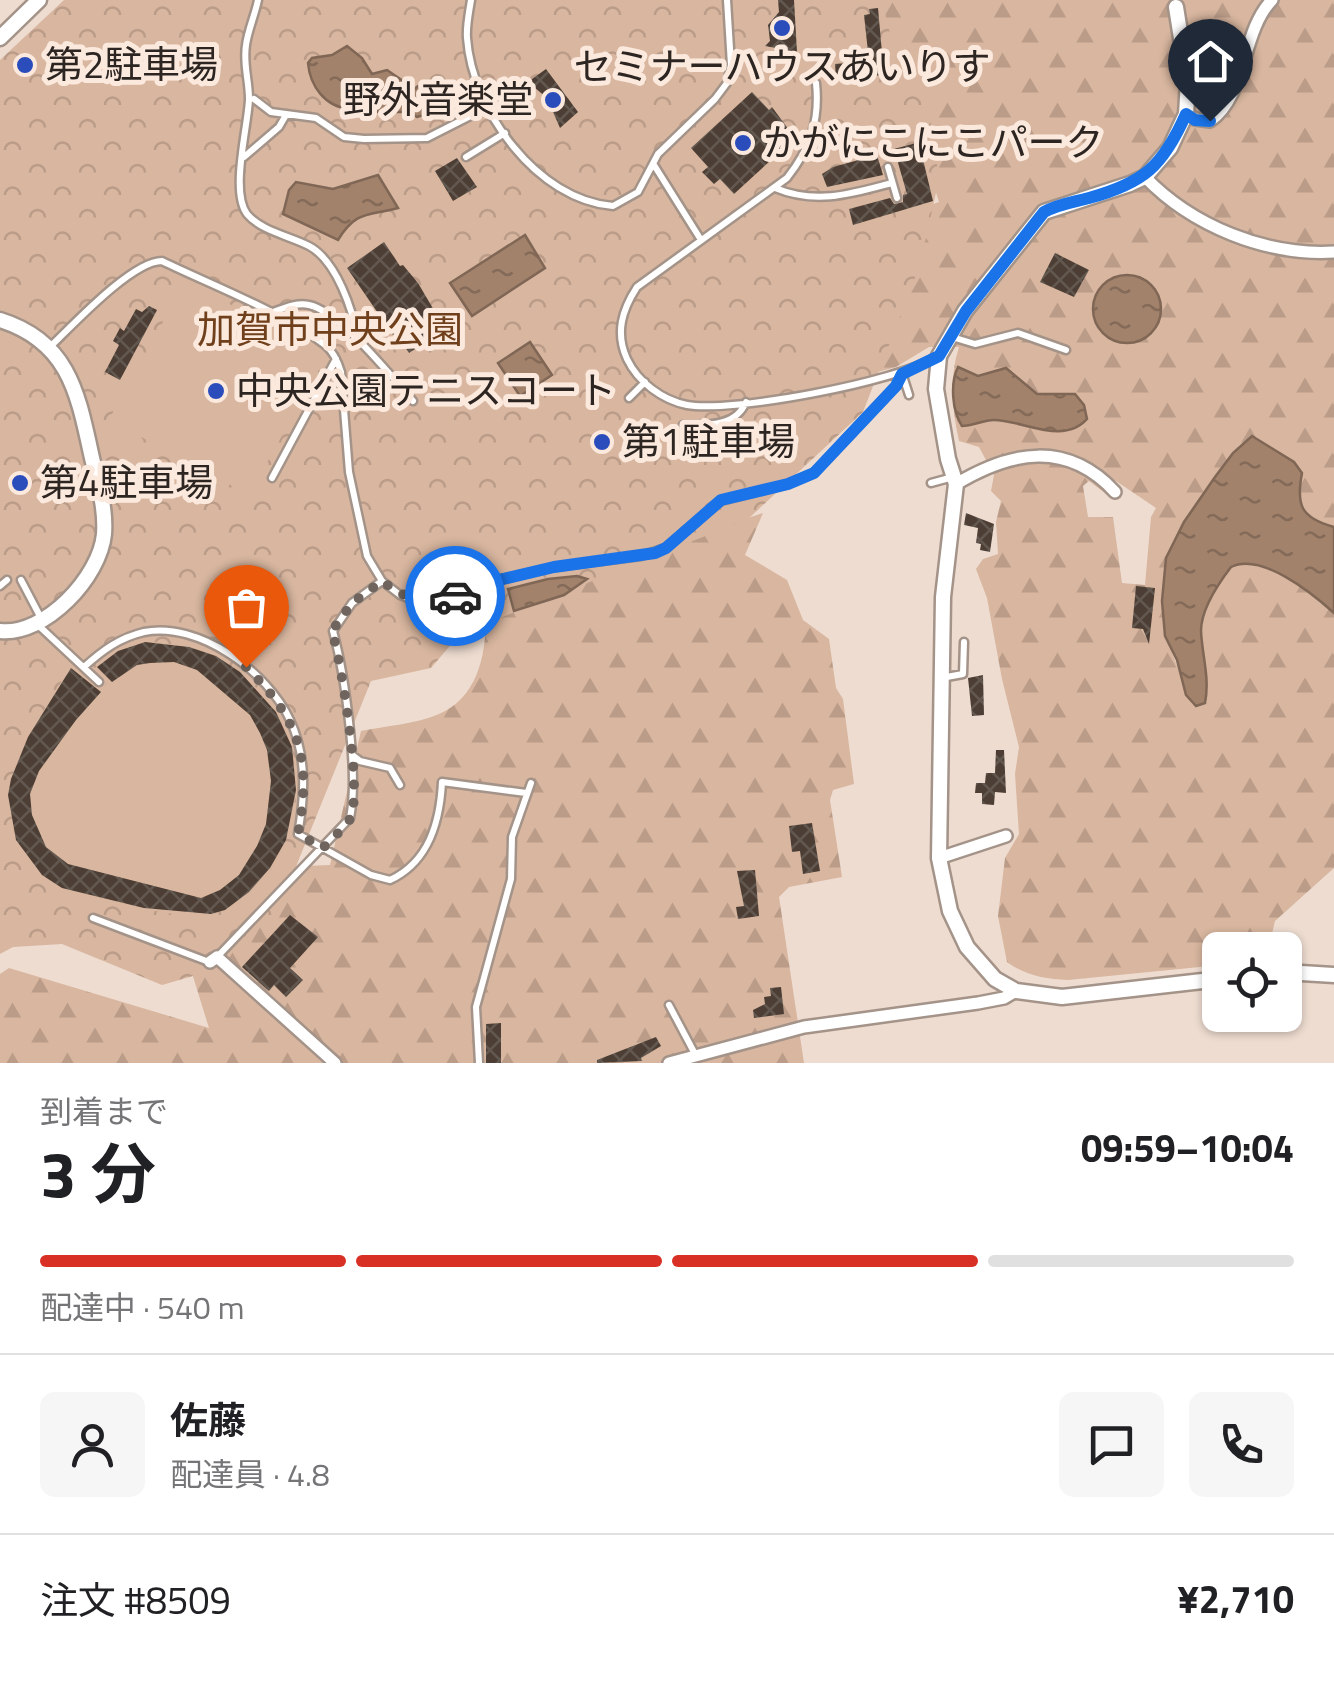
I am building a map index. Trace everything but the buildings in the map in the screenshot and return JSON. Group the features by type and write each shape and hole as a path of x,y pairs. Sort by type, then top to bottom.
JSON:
{"street":[{"path":"0,38 39,0"},
{"path":"1186,114 1195,120 1210,121 1221,111 1255,22 1272,0"},
{"path":"1177,4 1188,82 1186,114 1170,148 1145,176 1115,190 1044,212 949,336 939,356 936,390 955,480 943,596 939,858 950,911 967,947 995,979 1016,991 1062,996 1202,981"},
{"path":"1145,176 1175,204 1238,237 1290,252 1334,252"},
{"path":"0,320 49,348 68,372 103,504 104,534 90,570 58,609 24,630 0,631"},
{"path":"955,480 1018,456 1038,456 1088,470 1115,492"},
{"path":"939,858 1006,836"},
{"path":"214,960 335,1063"},
{"path":"1302,973 1334,975"},
{"path":"669,1063 804,1027 978,1003 1004,998 1016,991"}],"lane":[{"path":"258,0 244,65 249,97 240,185 246,213 260,224 312,247 323,258 333,270 358,340"},
{"path":"471,0 468,46 486,108 539,175 569,195 604,206 622,203 638,192 658,154 702,114 727,83 731,65 727,0"},
{"path":"816,83 816,113 803,158 775,188 637,286 620,328 628,361 645,382 668,399 706,406 855,385 902,374 939,356"},
{"path":"254,99 262,108 316,118 344,137 427,138 486,108"},
{"path":"243,158 279,127 286,115"},
{"path":"466,157 505,133"},
{"path":"654,164 700,240"},
{"path":"888,168 897,198"},
{"path":"775,188 794,196 834,198 892,183"},
{"path":"49,348 114,288 150,261 162,261 327,346 336,359 344,391 350,472 368,556 382,581 400,595 420,602 437,601 554,567 655,553 666,548 721,500 788,484 814,473 896,386 902,374"},
{"path":"269,313 298,304 311,305 358,340 414,400"},
{"path":"949,336 975,344 1018,333 1066,350"},
{"path":"272,478 336,359"},
{"path":"902,374 909,395"},
{"path":"629,398 645,382"},
{"path":"683,425 730,419 742,411 746,402"},
{"path":"931,483 955,480"},
{"path":"21,580 40,623 99,682"},
{"path":"93,918 214,960 350,818 354,800 351,754 338,650 332,631 352,603 382,581"},
{"path":"84,667 108,646 149,631 184,634 203,641 246,667 274,694 290,718 304,782 298,834 370,875 390,880 404,874 420,859 438,818 442,782 526,793"},
{"path":"940,678 962,674 964,642"},
{"path":"351,754 360,761 390,768 400,786"},
{"path":"479,1063 476,1007 511,880 512,838 531,783"},
{"path":"669,1005 696,1056"}],"green space":[{"name":"加賀市中央公園","path":"64,0 882,0 896,59 935,81 929,111 939,179 920,265 863,412 748,519 460,634 431,668 371,681 278,911 193,976 162,985 62,944 13,947 0,954 0,60"},
{"path":"875,0 1334,0 1334,527 1316,520 1302,507 1297,495 1301,470 1256,437 1215,477 1184,522 1166,558 1162,601 1164,632 1192,704 1205,703 1207,693 1201,631 1204,614 1231,567 1257,565 1271,570 1300,586 1334,613 1334,868 1275,921 1272,932 1202,932 1202,967 1068,980 1036,976 1007,962 998,916 1005,858 1019,834 1015,774 1019,747 987,598 976,569 983,559 998,554 996,522 1001,501 991,491 994,475 979,447 959,441 953,394 959,347 929,347 896,367 852,379 886,220 939,202","holes":["1128,274 1143,279 1161,305 1152,329 1131,343 1109,280","960,367 982,376 1003,368 1037,394 1075,394 1084,405 1087,419 1078,426 1056,431 999,421 965,426 955,406 954,390","1089,481 1106,494 1116,481 1156,508 1151,517 1145,585 1122,583 1113,517 1088,517 1083,486"]},
{"name":"中央公園テニスコート","path":"186,280 326,357 249,495 141,437 131,454 111,442 106,425"},
{"path":"763,513 745,555 787,580 803,620 829,639 836,688 843,699 854,784 833,790 830,800 842,877 789,887 779,897 804,1063 0,1063 0,974 9,968 209,1028 183,944 280,867 330,865 361,731 439,714 465,695 483,652 485,604"},
{"path":"159,642 219,661 253,684 279,717 294,760 293,811 276,861 243,899 210,914 159,912 64,889 47,879 25,854 18,830 16,806 24,756 44,710 71,668 100,691 110,680 97,667 132,644"}],"water":[{"path":"347,46 362,58 372,74 387,70 409,85 403,105 412,104 412,91 418,86 437,87 448,94 445,104 417,117 408,112 378,112 356,104 350,109 326,100 312,80 308,63"},
{"path":"378,175 398,208 357,219 338,240 283,214 289,190 296,182 333,189"},
{"path":"525,235 545,268 472,316 450,283"},
{"path":"1127,275 1140,277 1151,285 1159,296 1159,322 1151,333 1140,341 1127,343 1114,341 1103,333 1095,322 1093,309 1095,296 1103,285 1114,277"},
{"path":"530,342 552,375 520,396 498,363"},
{"path":"958,367 978,376 1006,368 1037,394 1075,394 1084,405 1087,419 1066,431 994,420 962,426 953,397"},
{"path":"1252,436 1294,462 1302,473 1303,508 1314,519 1334,527 1334,613 1300,586 1271,570 1257,565 1231,567 1204,614 1201,631 1206,694 1205,703 1196,706 1186,695 1177,660 1165,636 1162,601 1166,558 1184,522 1215,477"},
{"path":"577,576 587,579 564,595 514,611 508,589"}],"way so far":[{"path":"246,667 274,694 290,718 304,782 298,834 323,848 350,818 354,800 338,650 332,631 352,603 382,581 400,595 420,602 455,596"}],"place":[{"name":"セミナーハウスあいりす","path":"782,28"},
{"name":"第2駐車場","path":"25,65"},
{"name":"野外音楽堂","path":"553,100"},
{"name":"かがにこにこパーク","path":"743,143"},
{"name":"中央公園テニスコート","path":"216,391"},
{"name":"第1駐車場","path":"602,442"},
{"name":"第4駐車場","path":"20,483"}],"route":[{"path":"455,596 554,567 655,553 721,500 788,484 814,473 896,386 902,374 939,356 966,311 1044,212 1115,190 1145,176 1170,148 1186,114 1195,120 1210,121"}]}
